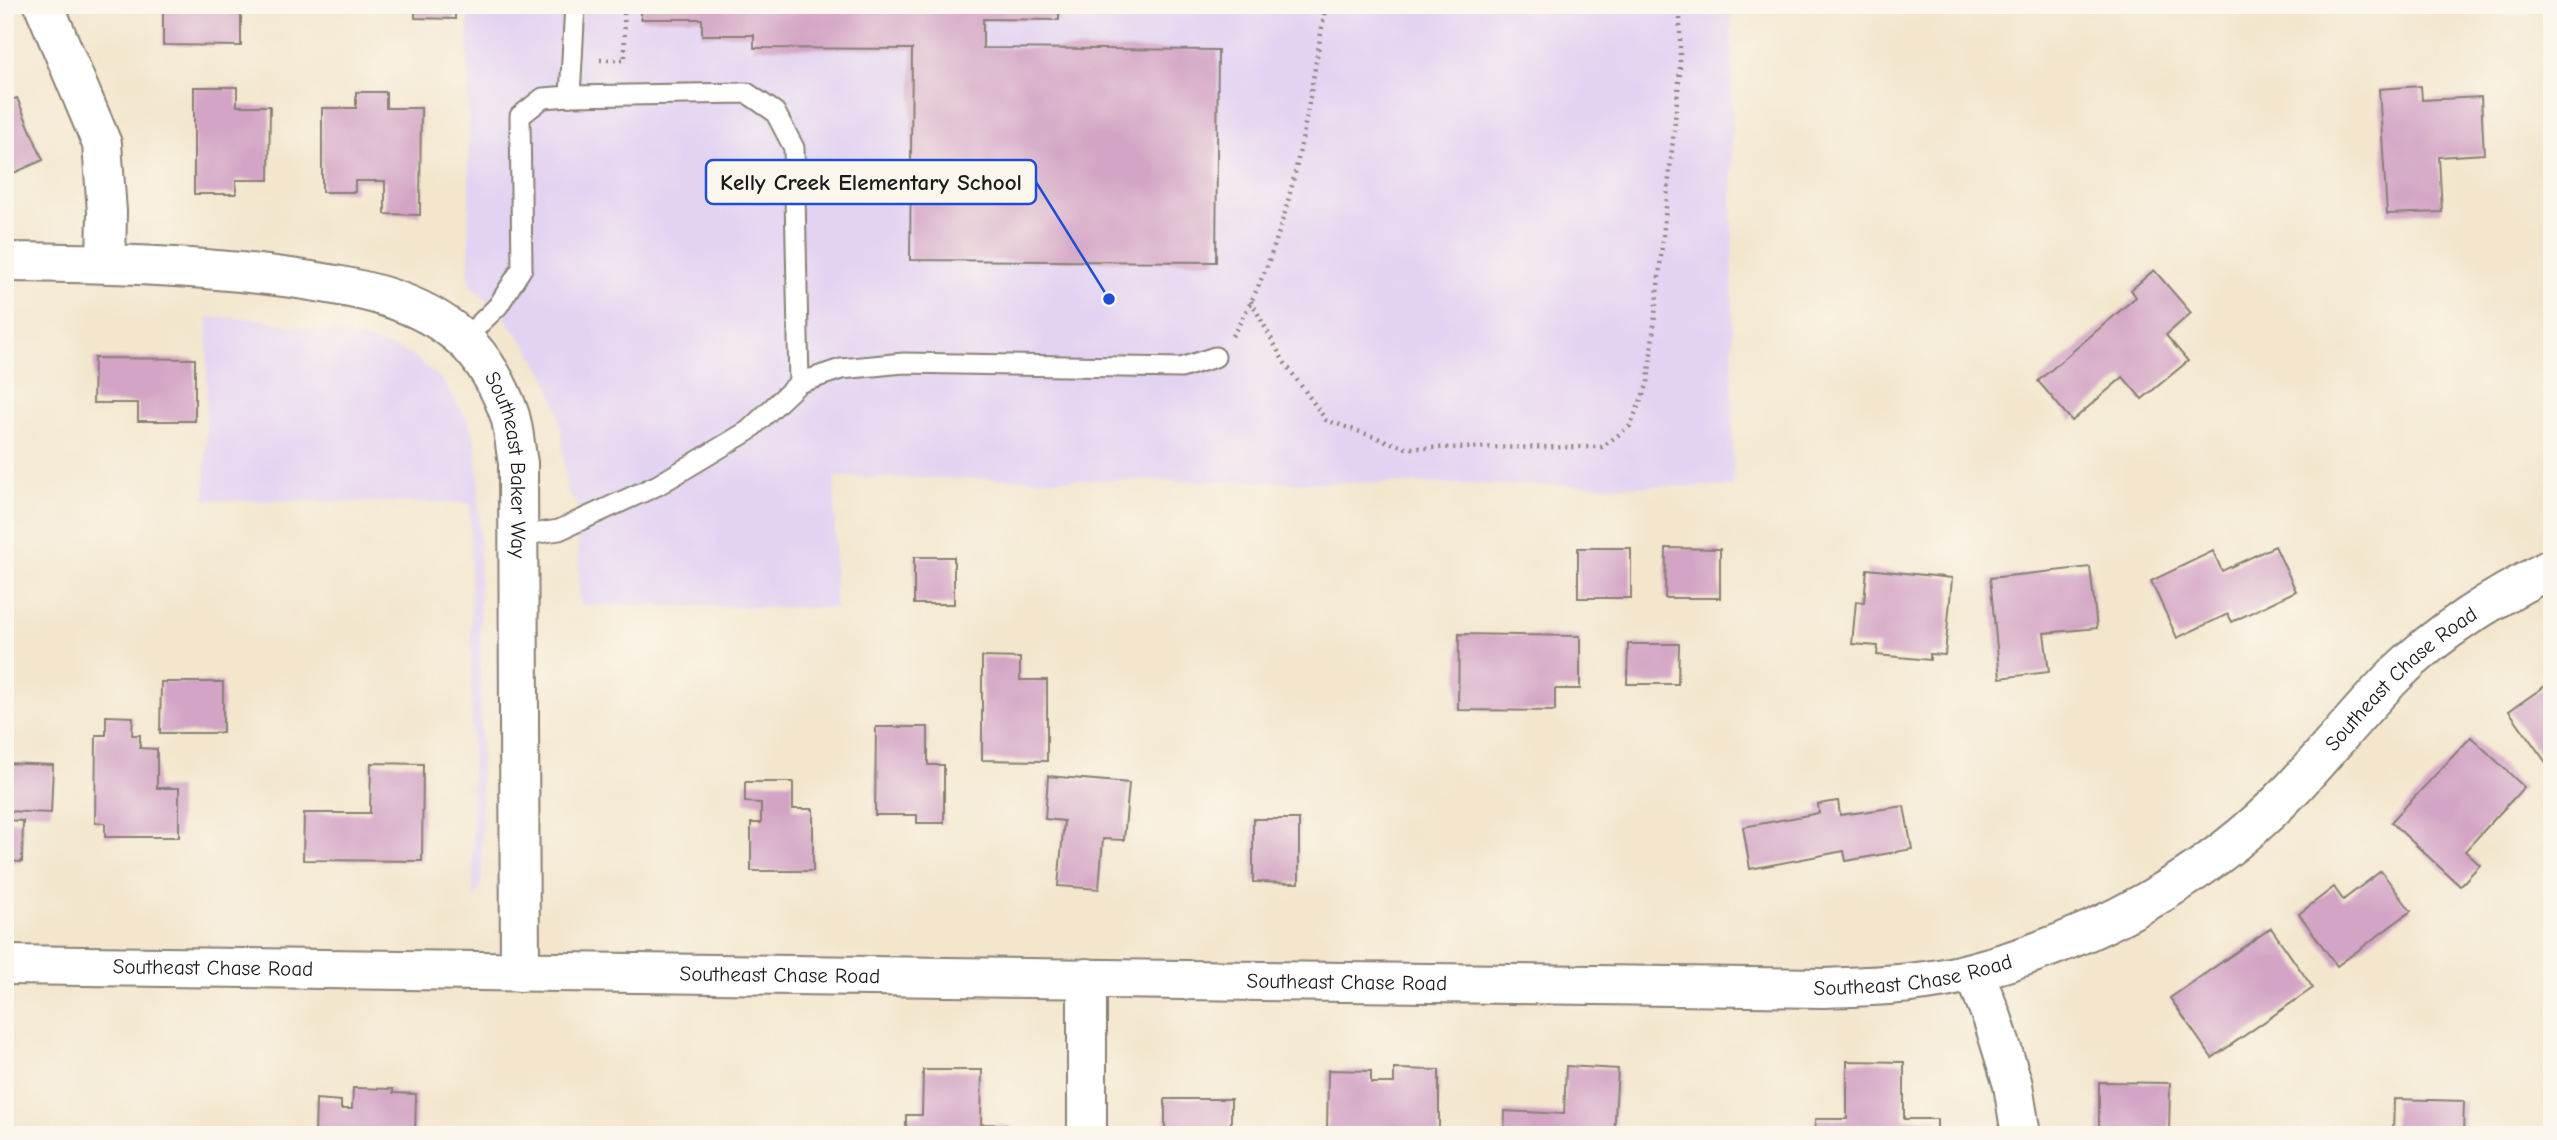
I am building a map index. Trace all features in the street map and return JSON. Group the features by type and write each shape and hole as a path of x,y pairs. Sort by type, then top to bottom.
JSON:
{"street":[{"path":"44,5 102,144 107,212 106,263"},
{"name":"Southeast Baker Way","path":"5,262 106,263 226,269 373,292 424,312 464,340 490,373 510,415 518,463 520,972"},
{"name":"Southeast Chase Road","path":"5,965 1823,988 1899,985 1974,972 2042,950 2109,921 2168,889 2214,858 2291,790 2396,674 2440,636 2480,607 2552,568"},
{"path":"1974,972 1993,1020 2013,1086 2021,1135"},
{"path":"1087,978 1087,1135"}],"lane":[{"path":"570,96 575,5"},
{"path":"464,340 498,306 522,268 520,116 543,99 570,96 747,93 775,113 794,148 799,383"},
{"path":"519,536 559,530 658,485 748,431 799,383 841,369 904,363 1181,368 1215,357"}],"path":[{"path":"573,60 625,60 624,5"},
{"path":"1215,357 1233,334 1251,302 1274,249 1292,186 1325,5"},
{"path":"1251,302 1284,362 1326,420 1406,448 1602,447 1630,426 1648,383 1680,71 1680,5"}],"shaded area":[{"path":"468,5 1732,5 1733,487 835,477 835,608 580,605 577,503 566,491 557,405 546,377 528,348 503,315 469,284"},
{"path":"208,317 258,319 364,339 400,350 415,358 441,379 467,418 474,437 479,473 482,875 481,885 473,901 470,503 205,500"}],"building":[{"path":"163,5 241,5 241,46 163,45"},
{"path":"415,5 455,5 455,19 415,18"},
{"path":"641,5 1059,5 1059,20 983,19 983,48 1218,50 1216,262 910,260 912,49 754,48 754,35 702,35 702,19 641,19"},
{"path":"2421,86 2422,100 2481,97 2484,154 2439,157 2442,212 2387,214 2379,89"},
{"path":"194,87 237,87 237,106 270,106 269,180 236,180 236,194 194,194"},
{"path":"356,92 386,92 386,108 421,108 420,215 385,214 385,181 355,181 355,192 322,192 322,108 356,108"},
{"path":"17,98 43,160 5,177 5,102"},
{"path":"2154,270 2191,313 2166,335 2188,361 2142,399 2123,377 2072,421 2038,381 2136,297 2131,290"},
{"path":"94,358 195,359 195,421 138,421 138,403 93,403"},
{"path":"2275,546 2296,591 2232,622 2228,614 2177,638 2151,581 2213,551 2222,571"},
{"path":"1578,548 1631,548 1631,598 1578,598"},
{"path":"1666,548 1720,549 1720,598 1665,598"},
{"path":"914,557 954,557 954,604 914,604"},
{"path":"2090,567 2097,628 2044,633 2049,672 2000,678 1990,578"},
{"path":"1867,569 1952,578 1945,655 1930,654 1930,660 1877,655 1878,646 1852,644 1856,601 1864,602"},
{"path":"1459,634 1580,636 1580,689 1555,689 1555,711 1458,710"},
{"path":"1628,644 1679,644 1678,684 1627,684"},
{"path":"982,657 1020,658 1020,680 1047,680 1047,761 982,760"},
{"path":"161,682 223,682 223,733 160,733"},
{"path":"2548,684 2552,690 2550,768 2509,711"},
{"path":"106,716 133,717 132,735 140,735 140,748 157,749 157,788 179,788 179,837 105,837 105,823 95,823 96,735 106,735"},
{"path":"876,727 928,727 928,765 944,765 944,823 917,823 917,815 875,815"},
{"path":"2471,737 2524,787 2465,851 2480,865 2460,886 2391,822"},
{"path":"5,763 53,765 51,813 5,811"},
{"path":"371,763 423,764 422,861 303,860 304,813 370,813"},
{"path":"1048,776 1129,783 1124,840 1103,839 1099,889 1058,886 1064,821 1045,819"},
{"path":"745,782 793,782 793,809 813,809 813,871 751,871 751,823 761,823 761,803 745,802"},
{"path":"1838,801 1840,815 1904,806 1912,849 1846,861 1844,851 1750,869 1743,827 1819,813 1818,804"},
{"path":"1253,819 1299,819 1299,883 1253,882"},
{"path":"5,820 23,821 22,862 5,861"},
{"path":"2381,871 2411,911 2337,966 2299,914 2334,887 2343,900"},
{"path":"2271,928 2313,988 2212,1058 2170,998"},
{"path":"1847,1061 1904,1062 1904,1119 1937,1119 1937,1135 1815,1135 1815,1119 1847,1119"},
{"path":"1566,1066 1618,1069 1614,1135 1504,1135 1505,1111 1564,1114"},
{"path":"1394,1069 1439,1070 1439,1135 1327,1133 1328,1070 1371,1071 1371,1083 1394,1083"},
{"path":"923,1070 982,1070 981,1124 1007,1125 1007,1135 906,1135 906,1115 922,1115"},
{"path":"2099,1082 2170,1083 2169,1135 2099,1135"},
{"path":"353,1088 393,1089 393,1093 416,1094 415,1135 315,1135 316,1099 341,1101 341,1109 352,1109"},
{"path":"1165,1099 1231,1099 1231,1135 1165,1135"},
{"path":"2394,1099 2464,1101 2463,1135 2393,1135"}],"place":[{"name":"Kelly Creek Elementary School","path":"1109,299"}]}
